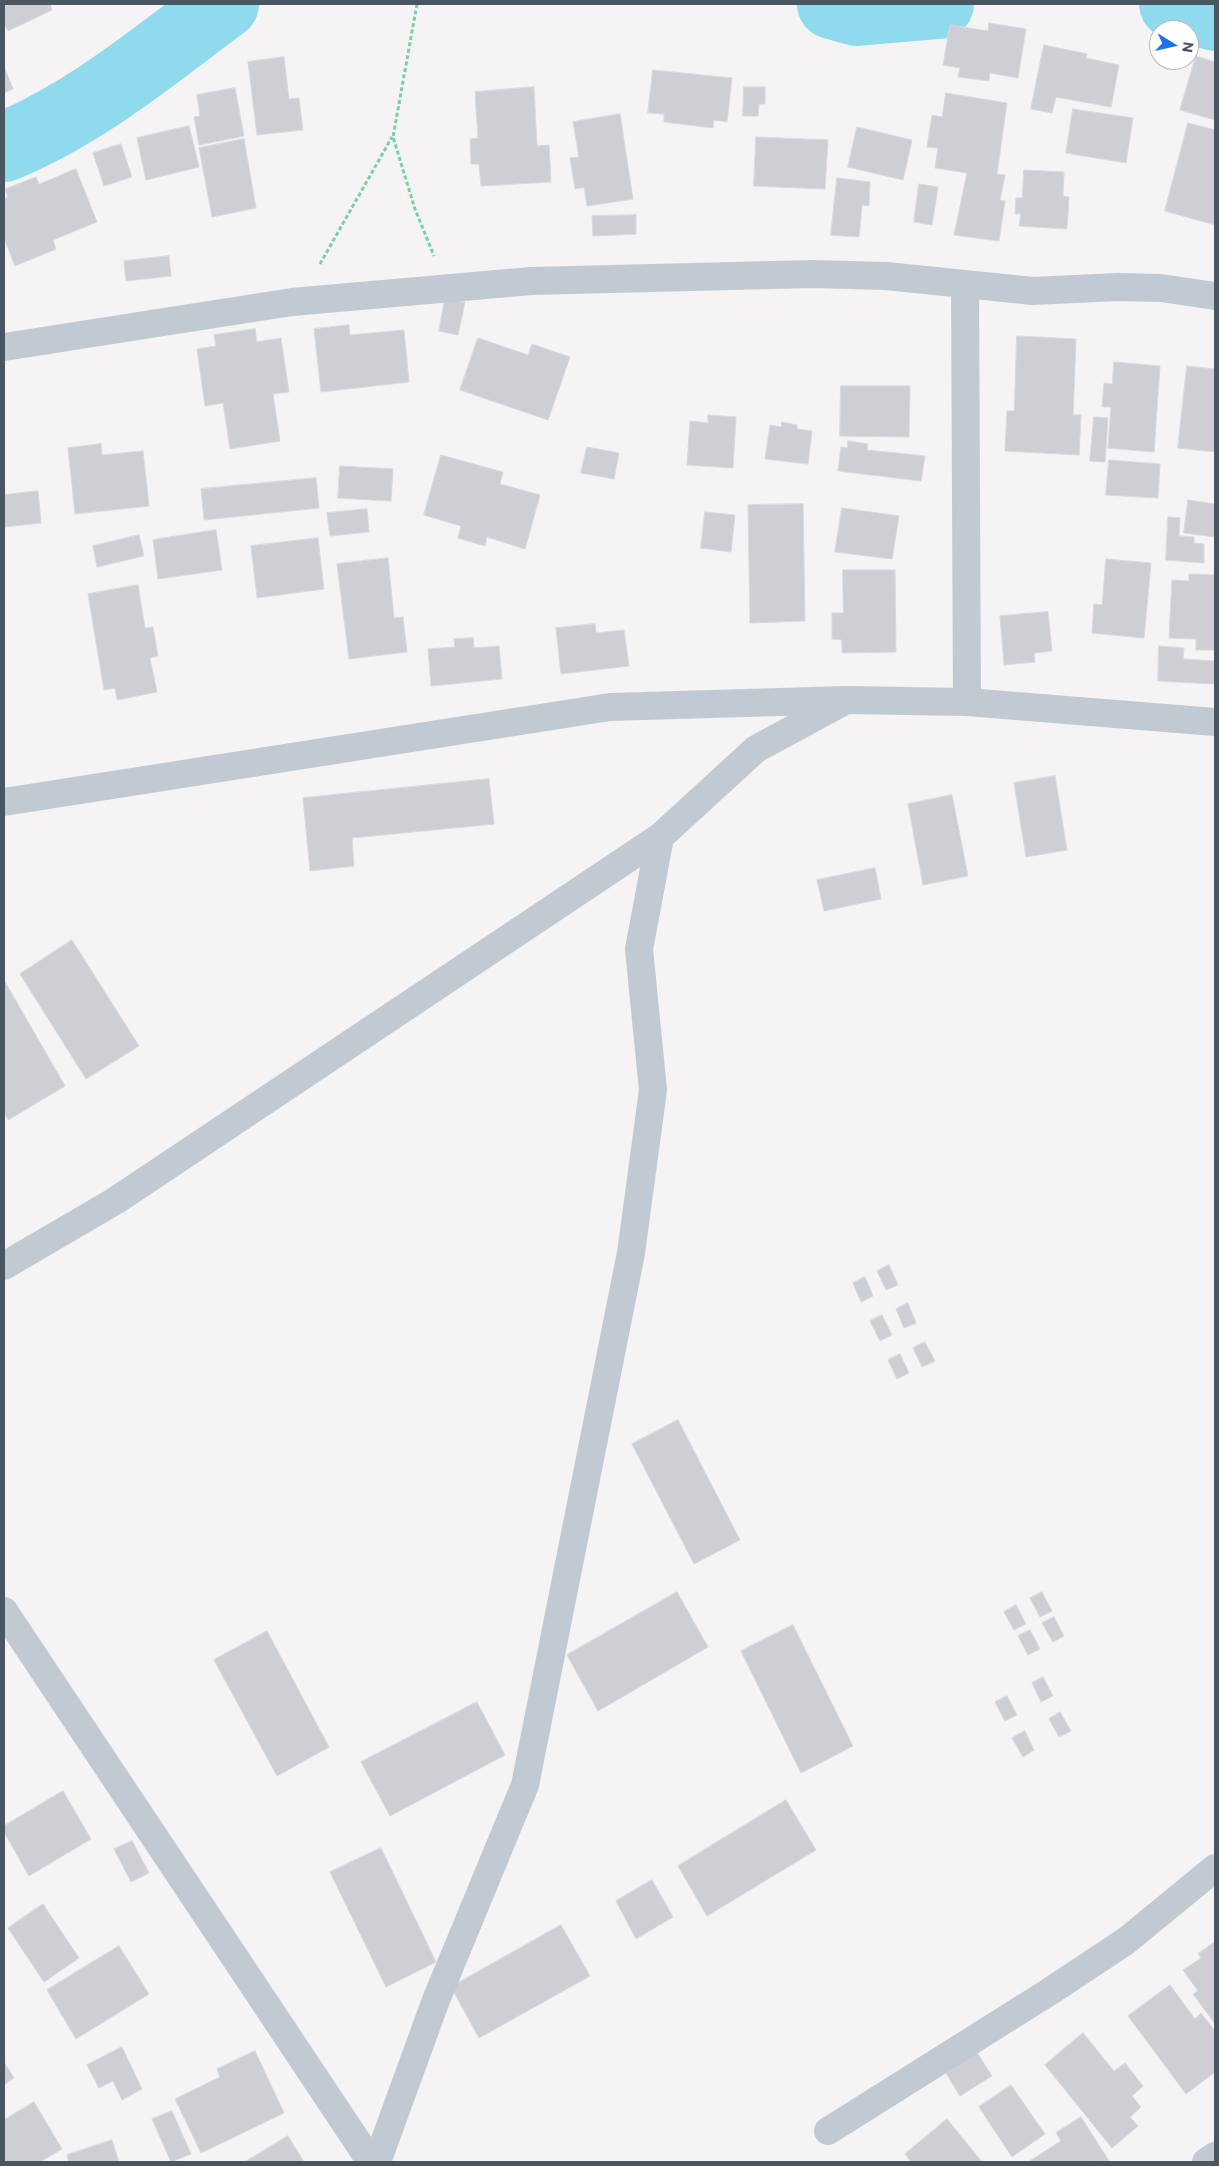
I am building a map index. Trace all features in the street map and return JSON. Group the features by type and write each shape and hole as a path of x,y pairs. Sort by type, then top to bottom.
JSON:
{"street":[{"path":"4,347 292,302 449,287 600,279 813,274 886,276 965,286 1033,291 1144,288 1215,296"},
{"path":"965,286 968,702"},
{"path":"4,1266 115,1202 660,838 756,749 847,700"},
{"path":"4,802 610,707 847,700 968,702 1215,722"},
{"path":"377,2162 436,2000 526,1785 632,1244 653,1090 639,949 660,838"},
{"path":"4,1611 371,2162"},
{"path":"828,2132 1050,1992 1126,1941 1215,1868"},
{"path":"1206,2162 1215,2156"}],"path":[{"path":"292,302 324,258 393,137 417,4"},
{"path":"393,137 415,209 438,267 449,287"}],"building":[{"path":"4,4 50,4 52,10 8,31 4,23"},
{"path":"989,23 1026,29 1018,78 990,73 989,81 958,77 960,68 943,65 950,25 988,31"},
{"path":"1044,45 1087,54 1086,58 1119,65 1111,107 1056,97 1052,113 1031,109"},
{"path":"284,57 289,99 299,98 303,130 257,135 248,62"},
{"path":"1199,57 1215,62 1215,120 1180,110 1192,70 1199,70"},
{"path":"4,66 13,89 4,93"},
{"path":"653,70 732,78 727,122 714,120 713,128 664,122 664,114 648,113"},
{"path":"534,87 537,146 549,145 551,182 481,186 479,164 471,164 470,139 478,138 475,92"},
{"path":"744,87 765,87 765,104 759,104 758,116 743,116"},
{"path":"235,88 244,136 199,145 194,117 200,116 197,95"},
{"path":"946,93 1007,103 997,174 1005,175 1000,200 1005,201 999,241 954,235 967,173 935,168 938,148 927,147 932,115 942,117"},
{"path":"1073,109 1133,118 1126,163 1066,153"},
{"path":"620,114 633,199 587,206 584,187 575,189 570,158 579,157 573,122"},
{"path":"1188,123 1215,130 1215,225 1165,211"},
{"path":"189,126 199,167 146,180 137,138"},
{"path":"857,127 912,140 903,180 848,167"},
{"path":"756,137 828,140 825,189 754,186"},
{"path":"244,139 256,208 212,217 199,148"},
{"path":"121,144 132,177 104,186 93,153"},
{"path":"76,169 97,222 53,240 56,249 15,266 4,238 4,199 8,197 5,189 36,177 39,184"},
{"path":"1024,170 1064,172 1063,196 1069,197 1067,229 1019,226 1021,214 1015,214 1016,198 1022,198"},
{"path":"837,178 870,182 869,206 862,205 859,237 831,235"},
{"path":"919,184 938,187 932,225 914,222"},
{"path":"636,215 636,234 593,236 592,216"},
{"path":"169,256 171,276 126,281 124,261"},
{"path":"445,299 465,302 458,335 439,331"},
{"path":"349,325 350,335 404,330 409,382 321,392 314,329"},
{"path":"255,329 257,342 281,338 289,392 273,394 280,441 230,449 223,403 205,406 197,349 216,346 214,335"},
{"path":"1017,336 1076,339 1073,415 1081,415 1079,455 1005,451 1007,411 1014,411"},
{"path":"478,338 528,355 532,344 570,357 548,420 460,390"},
{"path":"1114,362 1160,366 1154,452 1108,448 1111,407 1102,407 1104,383 1112,384"},
{"path":"1187,366 1215,369 1215,452 1178,448"},
{"path":"841,386 910,386 909,437 840,436"},
{"path":"708,415 736,417 733,468 687,465 690,421 708,423"},
{"path":"1094,417 1108,418 1105,462 1090,461"},
{"path":"782,422 797,425 797,429 812,431 808,464 765,459 770,425 781,427"},
{"path":"848,441 868,444 867,450 925,456 921,481 838,471 841,447 847,448"},
{"path":"101,444 102,455 143,451 149,506 75,514 68,448"},
{"path":"587,447 619,453 614,479 581,473"},
{"path":"441,455 503,472 500,484 540,495 525,549 487,537 485,546 458,538 461,526 424,515"},
{"path":"1109,460 1160,464 1158,498 1106,495"},
{"path":"340,466 393,469 391,501 338,498"},
{"path":"316,478 319,508 204,520 201,489"},
{"path":"38,491 41,523 4,527 4,495"},
{"path":"1188,500 1215,504 1215,537 1184,533"},
{"path":"803,504 805,621 750,623 748,505"},
{"path":"842,508 899,516 892,559 835,552"},
{"path":"367,509 369,532 330,536 327,513"},
{"path":"705,512 735,515 731,552 701,548"},
{"path":"1168,517 1180,518 1179,536 1194,537 1194,543 1204,544 1204,563 1166,560"},
{"path":"216,530 222,570 158,579 153,540"},
{"path":"139,535 144,556 97,567 93,546"},
{"path":"318,538 324,589 257,598 251,546"},
{"path":"388,558 394,618 403,617 407,652 349,659 337,564"},
{"path":"1106,559 1151,563 1144,638 1092,633 1094,604 1102,605"},
{"path":"843,570 895,570 896,652 842,653 842,640 832,639 832,613 843,613"},
{"path":"1189,574 1215,575 1215,650 1196,650 1196,639 1169,638 1172,580 1189,581"},
{"path":"138,585 145,628 153,627 158,656 150,658 157,692 117,700 115,688 104,690 88,594"},
{"path":"1048,612 1052,651 1034,653 1035,662 1004,665 1000,616"},
{"path":"595,624 596,633 624,630 629,666 561,674 556,628"},
{"path":"473,638 474,648 499,646 502,679 431,686 428,649 455,647 454,639"},
{"path":"1159,646 1184,648 1183,659 1215,661 1215,684 1158,681"},
{"path":"1055,776 1067,850 1026,857 1014,783"},
{"path":"489,779 494,824 352,838 354,866 310,871 303,798"},
{"path":"952,795 968,876 923,885 908,804"},
{"path":"875,868 881,899 824,911 817,880"},
{"path":"72,940 139,1046 86,1079 20,974"},
{"path":"4,980 65,1086 8,1120 4,1112"},
{"path":"889,1265 898,1285 886,1290 877,1271"},
{"path":"865,1277 873,1296 861,1302 853,1283"},
{"path":"908,1303 916,1323 904,1328 896,1309"},
{"path":"882,1315 892,1335 880,1341 870,1321"},
{"path":"925,1342 935,1361 922,1367 913,1348"},
{"path":"900,1354 909,1373 897,1379 888,1360"},
{"path":"678,1420 740,1540 694,1564 632,1444"},
{"path":"677,1592 708,1647 598,1711 567,1655"},
{"path":"1042,1592 1052,1611 1040,1617 1030,1598"},
{"path":"1016,1605 1026,1624 1014,1630 1004,1612"},
{"path":"1054,1617 1064,1636 1053,1642 1042,1623"},
{"path":"793,1625 853,1746 801,1773 741,1651"},
{"path":"1030,1630 1040,1649 1028,1655 1018,1636"},
{"path":"267,1631 329,1747 277,1776 214,1660"},
{"path":"1043,1677 1053,1696 1041,1702 1032,1683"},
{"path":"1007,1696 1017,1715 1005,1721 995,1702"},
{"path":"477,1702 505,1755 390,1816 361,1762"},
{"path":"1060,1712 1071,1731 1059,1737 1049,1719"},
{"path":"1025,1731 1034,1750 1023,1757 1012,1738"},
{"path":"63,1791 91,1839 29,1876 4,1832 4,1826"},
{"path":"786,1800 816,1850 707,1916 678,1866"},
{"path":"132,1841 149,1873 131,1882 114,1849"},
{"path":"381,1848 436,1962 386,1987 330,1872"},
{"path":"652,1880 673,1917 636,1939 616,1901"},
{"path":"43,1904 79,1958 44,1982 8,1928"},
{"path":"561,1925 590,1976 479,2038 451,1987"},
{"path":"1215,1942 1215,2024 1193,1994 1198,1991 1183,1970 1201,1958 1198,1954"},
{"path":"119,1946 149,1994 76,2039 47,1990"},
{"path":"1170,1985 1195,2019 1201,2013 1215,2031 1215,2072 1186,2094 1128,2016"},
{"path":"1083,2033 1114,2071 1125,2063 1143,2086 1132,2096 1141,2107 1130,2117 1138,2126 1112,2148 1045,2065"},
{"path":"122,2047 142,2089 122,2100 113,2081 99,2088 87,2065"},
{"path":"255,2051 284,2113 201,2153 175,2099 220,2077 217,2069"},
{"path":"976,2051 992,2076 960,2096 944,2070"},
{"path":"4,2062 14,2078 4,2085"},
{"path":"1011,2085 1045,2134 1012,2157 979,2107"},
{"path":"34,2102 62,2149 40,2162 4,2162 4,2120"},
{"path":"172,2111 191,2154 171,2162 152,2119"},
{"path":"1081,2117 1109,2161 1028,2162 1061,2141 1056,2133"},
{"path":"947,2119 982,2162 911,2162 905,2154"},
{"path":"288,2136 304,2162 245,2162"},
{"path":"112,2140 119,2162 69,2162 67,2155"}],"waterway":[{"path":"4,147 34,134 91,101 224,4"},
{"path":"832,4 857,11 939,4"},
{"path":"1174,4 1215,16"}]}
